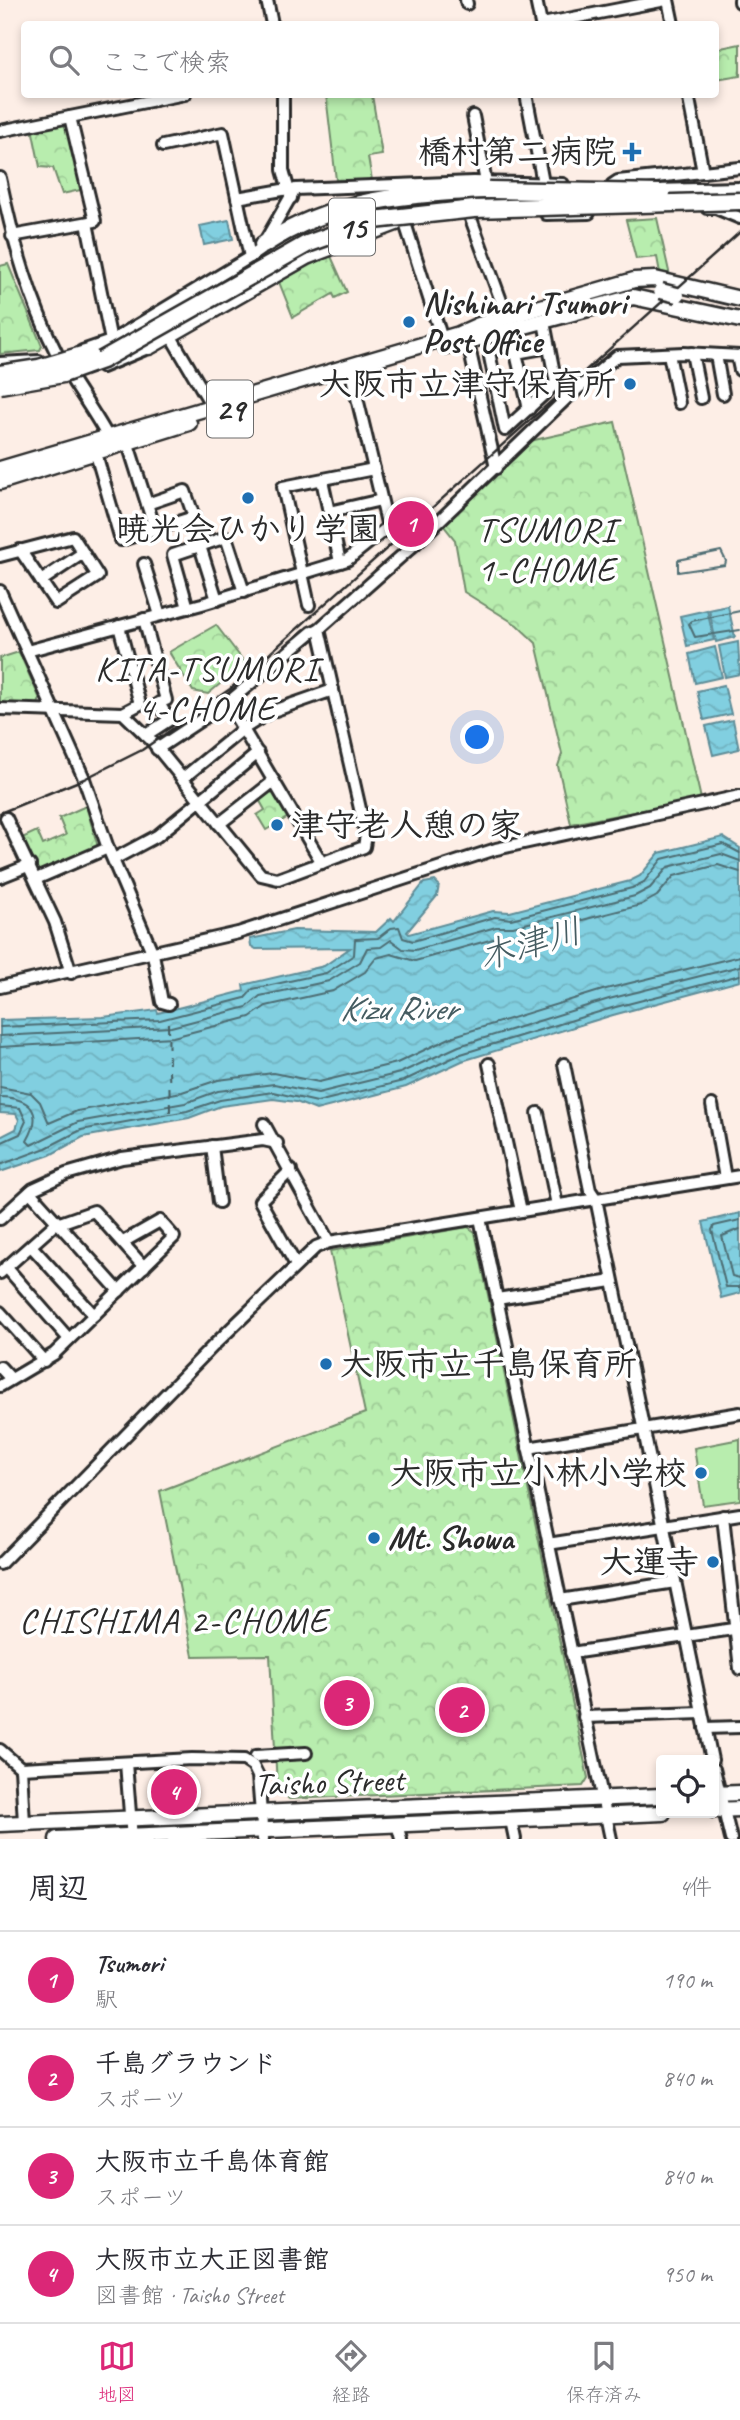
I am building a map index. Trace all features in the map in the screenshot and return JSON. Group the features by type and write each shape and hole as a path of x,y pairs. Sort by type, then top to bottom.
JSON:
{"highway":[{"name":"15","path":"263,244 281,233 335,210 380,197 489,190 662,193"},
{"name":"15","path":"0,372 39,368 80,357 118,341 302,236 372,211 453,200 740,190"},
{"name":"15","path":"0,388 63,374 102,360 145,338 284,256 327,235 385,218 447,211 740,201"},
{"name":"15","path":"149,346 174,336 328,246 378,227 447,211"}],"main road":[{"path":"464,337 507,317 634,280 655,279 740,299"},
{"name":"29","path":"215,410 351,373 464,337 626,291 661,291 740,310"},
{"path":"464,337 544,322 634,297 740,320"},
{"name":"29","path":"0,482 96,454 215,410 442,339 464,337"},
{"name":"29","path":"0,469 117,444"},
{"path":"719,1794 740,1793"},
{"name":"Taisho Street","path":"0,1825 656,1796"},
{"path":"719,1810 740,1810"},
{"name":"Taisho Street","path":"57,1839 262,1834 397,1824 656,1813"}],"street":[{"path":"267,0 271,21"},
{"path":"536,0 541,21"},
{"path":"558,21 667,0 672,21"},
{"path":"0,131 165,98"},
{"path":"283,98 284,170 290,193"},
{"path":"527,98 543,183"},
{"path":"689,98 703,172"},
{"path":"473,116 486,182"},
{"path":"12,236 95,221 70,117"},
{"path":"163,146 223,133 250,257"},
{"path":"612,185 618,181 740,168"},
{"path":"0,178 21,269 59,356 117,444 147,505 155,529"},
{"path":"0,363 38,362 111,341 250,257 263,244 290,193 295,189 343,185 486,182 612,185 624,190 740,190"},
{"path":"612,185 617,211"},
{"path":"237,198 290,193"},
{"path":"215,410 174,336 320,251 405,223 470,216 716,208 740,218"},
{"path":"470,216 507,317"},
{"path":"87,223 111,341"},
{"path":"405,223 442,339"},
{"path":"490,358 505,430 556,383 544,322"},
{"path":"464,337 496,468"},
{"path":"0,388 72,378 149,346"},
{"path":"529,409 516,354 549,347"},
{"path":"692,353 701,398"},
{"path":"158,750 227,702 318,629 496,468 568,397 617,356 692,353 738,356 740,370"},
{"path":"669,354 680,403"},
{"path":"716,355 723,394"},
{"path":"27,651 217,600 340,562 388,527 351,373"},
{"path":"96,454 121,540 194,517 186,491 147,505"},
{"path":"309,605 282,487 374,469"},
{"path":"322,480 340,562"},
{"path":"329,512 382,500"},
{"path":"0,556 20,550 73,537 98,576 56,603 20,550"},
{"path":"188,608 173,555 226,537 244,592"},
{"path":"200,546 217,600"},
{"path":"41,581 83,553"},
{"path":"144,564 160,615"},
{"path":"0,591 84,779 108,848 153,954 162,1002 169,1004"},
{"path":"144,619 166,700 159,703 169,720 146,735"},
{"path":"0,709 123,713 140,704 119,626"},
{"path":"123,713 146,735 261,875 278,879 364,847 366,844 318,629"},
{"path":"182,779 243,729 270,712 333,690"},
{"path":"227,702 322,863"},
{"path":"114,859 157,836 198,799 258,754"},
{"path":"219,824 274,781"},
{"path":"0,987 238,933 496,849 740,796"},
{"path":"6,818 55,922 71,973"},
{"path":"36,879 108,848"},
{"path":"0,877 30,865"},
{"path":"489,1063 521,1211"},
{"path":"564,1064 590,1190 596,1199 711,1755"},
{"path":"712,1105 725,1178"},
{"path":"538,1113 557,1205"},
{"path":"264,1124 329,1242"},
{"path":"0,1219 30,1192 66,1174 122,1158 263,1140 276,1143"},
{"path":"212,1146 219,1202"},
{"path":"290,1170 260,1201 296,1265"},
{"path":"0,1564 316,1247 329,1242 740,1176"},
{"path":"30,1192 119,1291"},
{"path":"69,1339 3,1270 58,1223 94,1211 144,1267"},
{"path":"480,1218 611,1839"},
{"path":"0,1386 44,1361 174,1237 160,1221 123,1242"},
{"path":"31,1245 94,1315"},
{"path":"497,1299 612,1281"},
{"path":"0,1312 44,1361"},
{"path":"0,1367 11,1379"},
{"path":"528,1448 740,1413"},
{"path":"548,1544 740,1514"},
{"path":"723,1516 738,1629 740,1669"},
{"path":"560,1600 675,1582"},
{"path":"571,1653 686,1634 738,1629"},
{"path":"584,1717 702,1713"},
{"path":"705,1728 740,1727"},
{"path":"0,1750 21,1768 244,1760 253,1766 258,1776 262,1834"},
{"path":"256,1756 306,1753"},
{"path":"126,1763 132,1837"},
{"path":"21,1768 24,1823"},
{"path":"719,1810 731,1839"},
{"path":"511,1820 516,1839"},
{"path":"397,1824 401,1839"}],"green space":[{"path":"740,44 740,76 719,80 719,48"},
{"path":"326,98 372,98 382,155 368,157 372,180 336,180"},
{"path":"67,121 85,189 62,194 53,168 40,167 32,128"},
{"path":"657,218 670,276 660,273 657,257 636,259 626,220"},
{"path":"330,254 347,292 335,298 333,294 293,317 279,282"},
{"path":"8,264 42,346 40,350 0,354 0,266"},
{"path":"615,422 701,799 571,824 558,766 562,754 536,643 517,625 464,592 455,540 444,526 530,441"},
{"path":"216,625 245,663 208,694 193,691 169,652"},
{"path":"19,652 40,699 38,704 0,703 0,658"},
{"path":"274,784 290,816 266,830 257,815 265,810 257,796"},
{"path":"86,806 98,847 38,876 20,839 37,831 43,845 66,835 59,818"},
{"path":"468,1227 475,1232 588,1778 583,1786 289,1799 277,1786 270,1655 193,1656 160,1491 365,1413 330,1251"},
{"path":"740,1439 740,1500 703,1505 694,1448"}],"water":[{"path":"229,220 233,239 204,245 200,226"},
{"path":"728,606 735,637 716,642 709,610"},
{"path":"707,610 714,640 687,646 680,616"},
{"path":"738,642 740,674 725,677 719,646"},
{"path":"715,647 722,677 695,683 689,654"},
{"path":"724,685 731,714 704,720 697,691"},
{"path":"733,720 739,749 713,755 706,726"},
{"name":"Kizu River","path":"723,837 740,848 740,981 613,1015 462,1061 406,1087 316,1110 296,1102 273,1099 221,1106 189,1118 83,1137 50,1155 0,1172 0,1137 16,1129 19,1120 16,1114 0,1113 0,1020 103,1017 157,1010 158,1013 244,991 243,985 324,966 350,948 256,949 251,946 250,939 294,930 376,932 391,918 394,921 424,883 435,881 439,885 437,896 407,932 409,934 493,911 510,912 630,881 640,876 659,853"},
{"path":"740,1213 740,1293 721,1298 703,1222"}],"ferry route":[{"path":"168,1023 170,1112"}],"railway":[{"path":"0,813 84,779 142,750 230,689 740,232"}],"place":[{"name":"橋村第二病院","path":"632,152"},
{"name":"Nishinari Tsumori Post Office","path":"409,322"},
{"name":"大阪市立津守保育所","path":"630,384"},
{"name":"暁光会ひかり学園","path":"248,498"},
{"name":"Tsumori","path":"411,524"},
{"name":"津守老人憩の家","path":"277,825"},
{"name":"大阪市立千島保育所","path":"326,1364"},
{"name":"大阪市立小林小学校","path":"701,1473"},
{"name":"Mt. Showa","path":"374,1538"},
{"name":"大運寺","path":"713,1562"},
{"name":"大阪市立千島体育館","path":"347,1703"},
{"name":"千島グラウンド","path":"462,1710"},
{"name":"大阪市立大正図書館","path":"174,1792"}],"district":[{"name":"TSUMORI 1-CHOME","path":"547,549"},
{"name":"KITA-TSUMORI 4-CHOME","path":"207,688"},
{"name":"CHISHIMA 2-CHOME","path":"174,1620"}],"water label":[{"name":"木津川","path":"530,944"}]}
